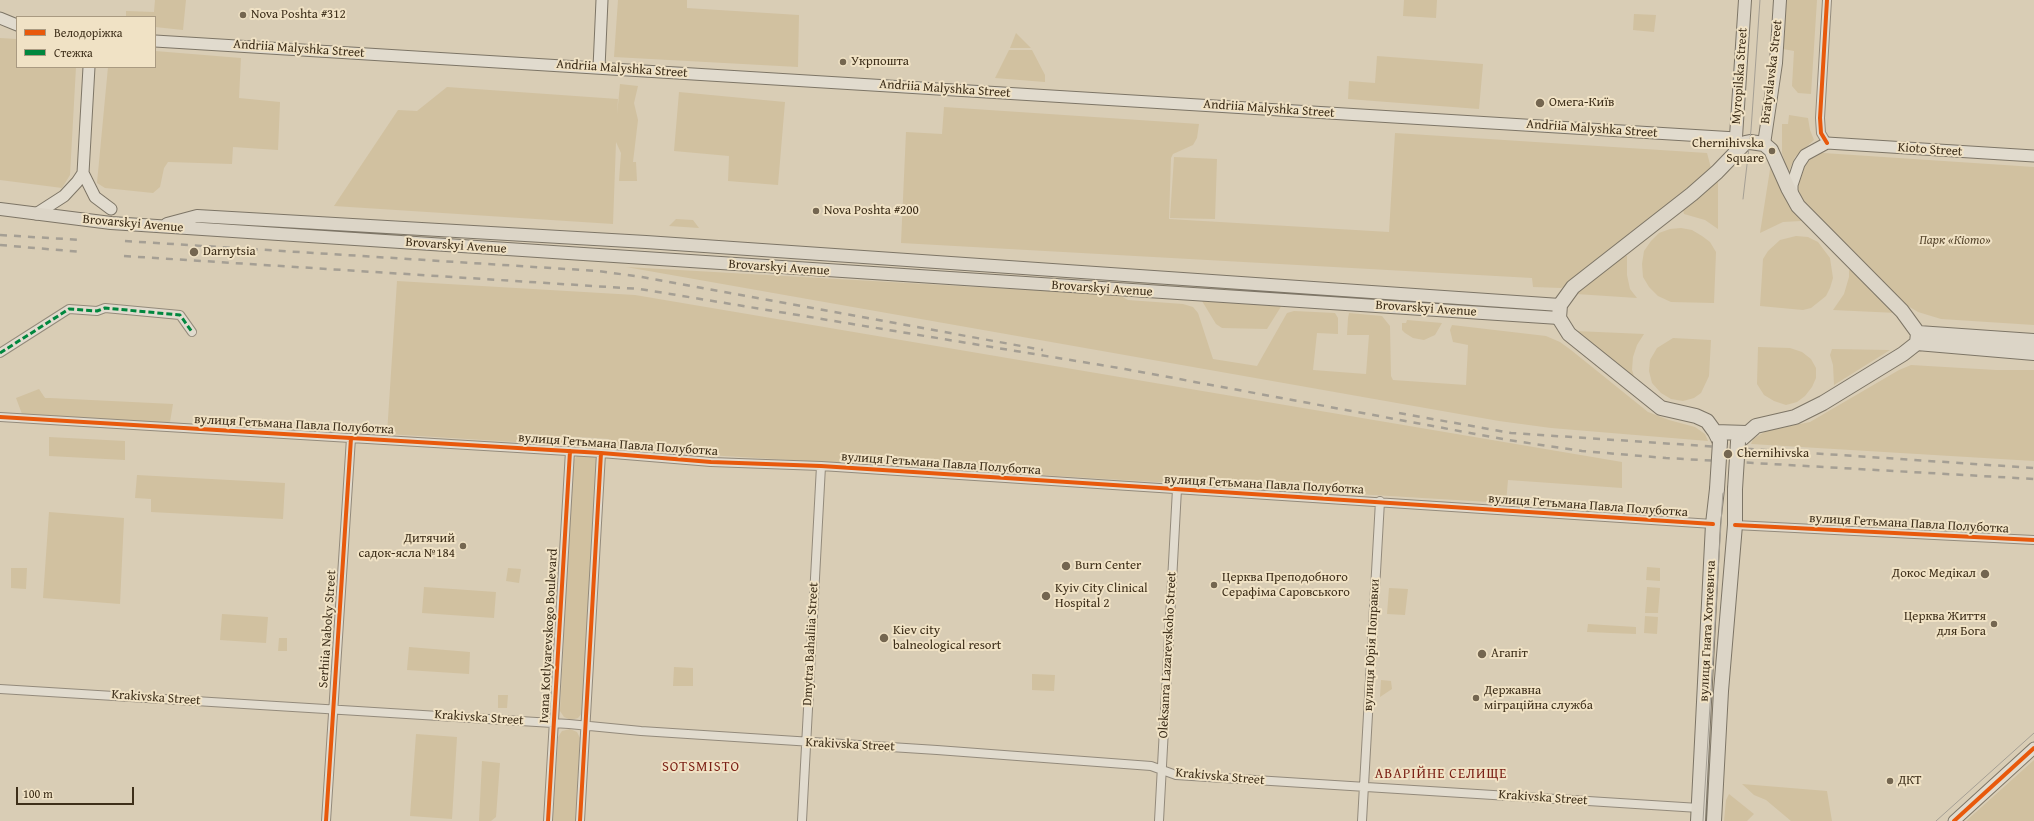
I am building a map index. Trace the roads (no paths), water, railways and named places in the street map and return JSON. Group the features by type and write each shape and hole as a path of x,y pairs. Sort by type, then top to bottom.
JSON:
{"highway":[{"path":"1918,338 1902,311 1798,206 1775,158 1764,144 1750,142 1744,143 1717,172 1692,194 1573,287 1560,311 1569,334 1651,401 1672,412 1696,416 1707,422 1718,437 1742,438 1756,426 1795,417 1808,412 1903,354 1918,338 2034,341"},
{"path":"1918,338 2034,353"},
{"name":"вулиця Гната Хоткевича","path":"1699,815 1713,524 1717,489 1718,437"},
{"name":"вулиця Гната Хоткевича","path":"1714,821 1721,698 1735,525 1735,489 1742,438"}],"main road":[{"name":"Myropilska Street","path":"1735,152 1745,0"},
{"name":"Bratyslavska Street","path":"1764,144 1776,63 1780,0"},
{"name":"Brovarskyi Avenue","path":"0,209 111,223 1560,311"},
{"name":"Brovarskyi Avenue","path":"158,226 197,216 682,245 1560,311"}],"street":[{"path":"599,68 602,0"},
{"path":"1792,196 1792,185 1799,164 1805,155 1827,143 1821,133 1820,118 1827,0"},
{"path":"0,18 16,26"},
{"path":"0,28 16,26"},
{"name":"Andriia Malyshka Street","path":"156,40 1736,138"},
{"path":"36,214 64,196 77,182 83,172 89,68"},
{"name":"Kioto Street","path":"1827,143 2034,156"},
{"path":"83,172 95,197 111,208"},
{"path":"0,353 69,309 97,311 105,308 180,315 192,332"},
{"name":"вулиця Гетьмана Павла Полуботка","path":"0,417 602,453 711,462 821,466 1380,501 1713,524"},
{"name":"Serhiia Naboky Street","path":"326,821 350,438"},
{"name":"Ivana Kotlyarevskogo Boulevard","path":"548,821 570,451"},
{"path":"580,821 602,453"},
{"name":"Dmytra Bahaliia Street","path":"802,821 821,466"},
{"name":"Oleksanra Lazarevskoho Street","path":"1159,821 1177,489"},
{"name":"вулиця Юрія Поправки","path":"1362,821 1380,501"},
{"name":"вулиця Гетьмана Павла Полуботка","path":"1735,525 2034,540"},
{"name":"Krakivska Street","path":"0,689 586,725 642,731 806,743 937,750 1151,766 1176,775 1364,788 1516,796 1699,815"},
{"path":"1954,821 2034,748"}],"tram line":[{"path":"1743,199 1751,130 1760,0"},
{"path":"1703,821 1726,441"},
{"path":"1936,821 2034,733"}],"railway":[{"path":"0,235 82,240"},
{"path":"125,241 598,271 642,277 1043,350"},
{"path":"0,245 82,252"},
{"path":"124,256 640,289 1125,369 1508,440 1582,451 1666,458 2034,479"},
{"path":"1399,413 1511,433 2034,468"}],"place":[{"name":"Nova Poshta #312","path":"243,15"},
{"name":"Укрпошта","path":"843,62"},
{"name":"Омега-Київ","path":"1540,103"},
{"name":"Chernihivska Square","path":"1772,151"},
{"name":"Nova Poshta #200","path":"816,211"},
{"name":"Darnytsia","path":"194,252"},
{"name":"Chernihivska","path":"1728,454"},
{"name":"Дитячий садок-ясла №184","path":"463,546"},
{"name":"Burn Center","path":"1066,566"},
{"name":"Докос Медікал","path":"1985,574"},
{"name":"Церква Преподобного Серафіма Саровського","path":"1214,585"},
{"name":"Kyiv City Clinical Hospital 2","path":"1046,596"},
{"name":"Церква Життя для Бога","path":"1994,624"},
{"name":"Kiev city balneological resort","path":"884,638"},
{"name":"Агапіт","path":"1482,654"},
{"name":"Державна міграційна служба","path":"1476,698"},
{"name":"ДКТ","path":"1890,781"}],"district":[{"name":"SOTSMISTO","path":"701,767"},
{"name":"АВАРІЙНЕ СЕЛИЩЕ","path":"1441,774"}],"park label":[{"name":"Парк «Кіото»","path":"1955,241"}]}
